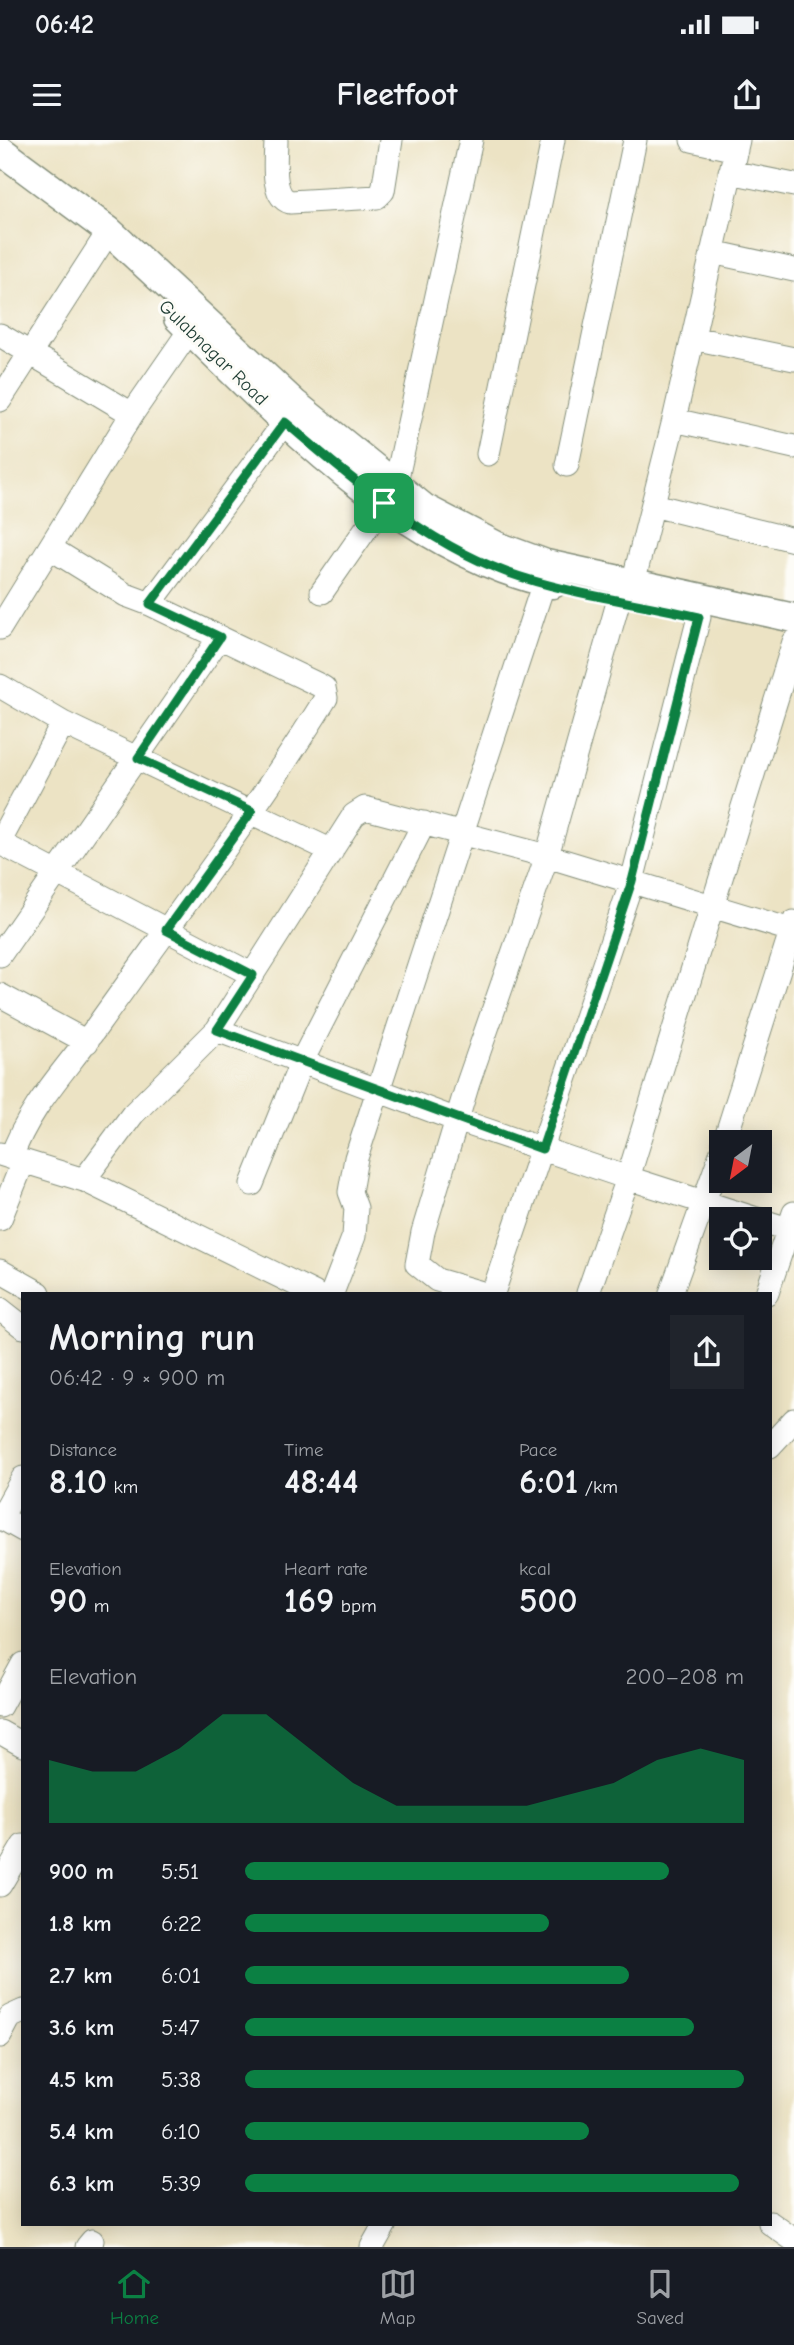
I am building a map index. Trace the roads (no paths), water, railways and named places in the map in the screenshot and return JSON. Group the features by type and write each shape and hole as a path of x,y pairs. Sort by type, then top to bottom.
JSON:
{"main road":[{"path":"0,150 69,211"},
{"path":"0,172 69,211"},
{"name":"Gulabnagar Road","path":"69,211 295,404 389,495 424,508 497,547 699,617 794,640"},
{"name":"Gulabnagar Road","path":"104,239 190,330 285,422 469,555 506,572 544,582 626,591 794,618"}],"street":[{"path":"276,140 277,191 282,199 290,202 377,197 383,191 391,140"},
{"path":"322,592 389,495 471,140"},
{"path":"488,454 553,140"},
{"path":"567,465 635,140"},
{"path":"479,1292 437,1280 417,1264 423,1232 457,1120 547,856 653,505 674,420 737,145 692,140"},
{"path":"730,172 794,186"},
{"path":"0,400 104,239"},
{"path":"712,252 794,270"},
{"path":"0,628 132,414 190,330"},
{"path":"0,335 132,414"},
{"path":"693,338 794,359"},
{"path":"674,420 794,446"},
{"path":"150,604 285,422"},
{"path":"653,505 794,540"},
{"path":"0,1219 11,1158 31,1112 87,1042 252,811 327,693 319,685 126,595 50,548"},
{"path":"332,1292 354,1236 356,1208 350,1192 379,1089 544,582"},
{"path":"493,1292 632,881 699,617"},
{"path":"0,955 220,637"},
{"path":"588,1292 628,1178 794,640"},
{"path":"0,686 63,723 332,851"},
{"path":"63,723 0,842 253,975"},
{"path":"84,1180 133,1114 217,1030 354,815 365,808 547,856 793,927 728,1130"},
{"path":"252,1184 301,1063 424,823"},
{"path":"0,995 87,1042"},
{"path":"217,1030 301,1063 542,1149 706,1202 792,1224 766,1292"},
{"path":"11,1158 84,1180 312,1292"},
{"path":"671,1292 709,1192"},
{"path":"0,1271 37,1292"},
{"path":"772,1444 794,1420"},
{"path":"21,1481 0,1518 21,1529"},
{"path":"0,1706 21,1668"},
{"path":"0,1732 21,1744"},
{"path":"0,1885 21,1849"},
{"path":"0,2036 10,2017 21,2012"},
{"path":"772,2224 794,2240"},
{"path":"372,2247 384,2226"}]}
